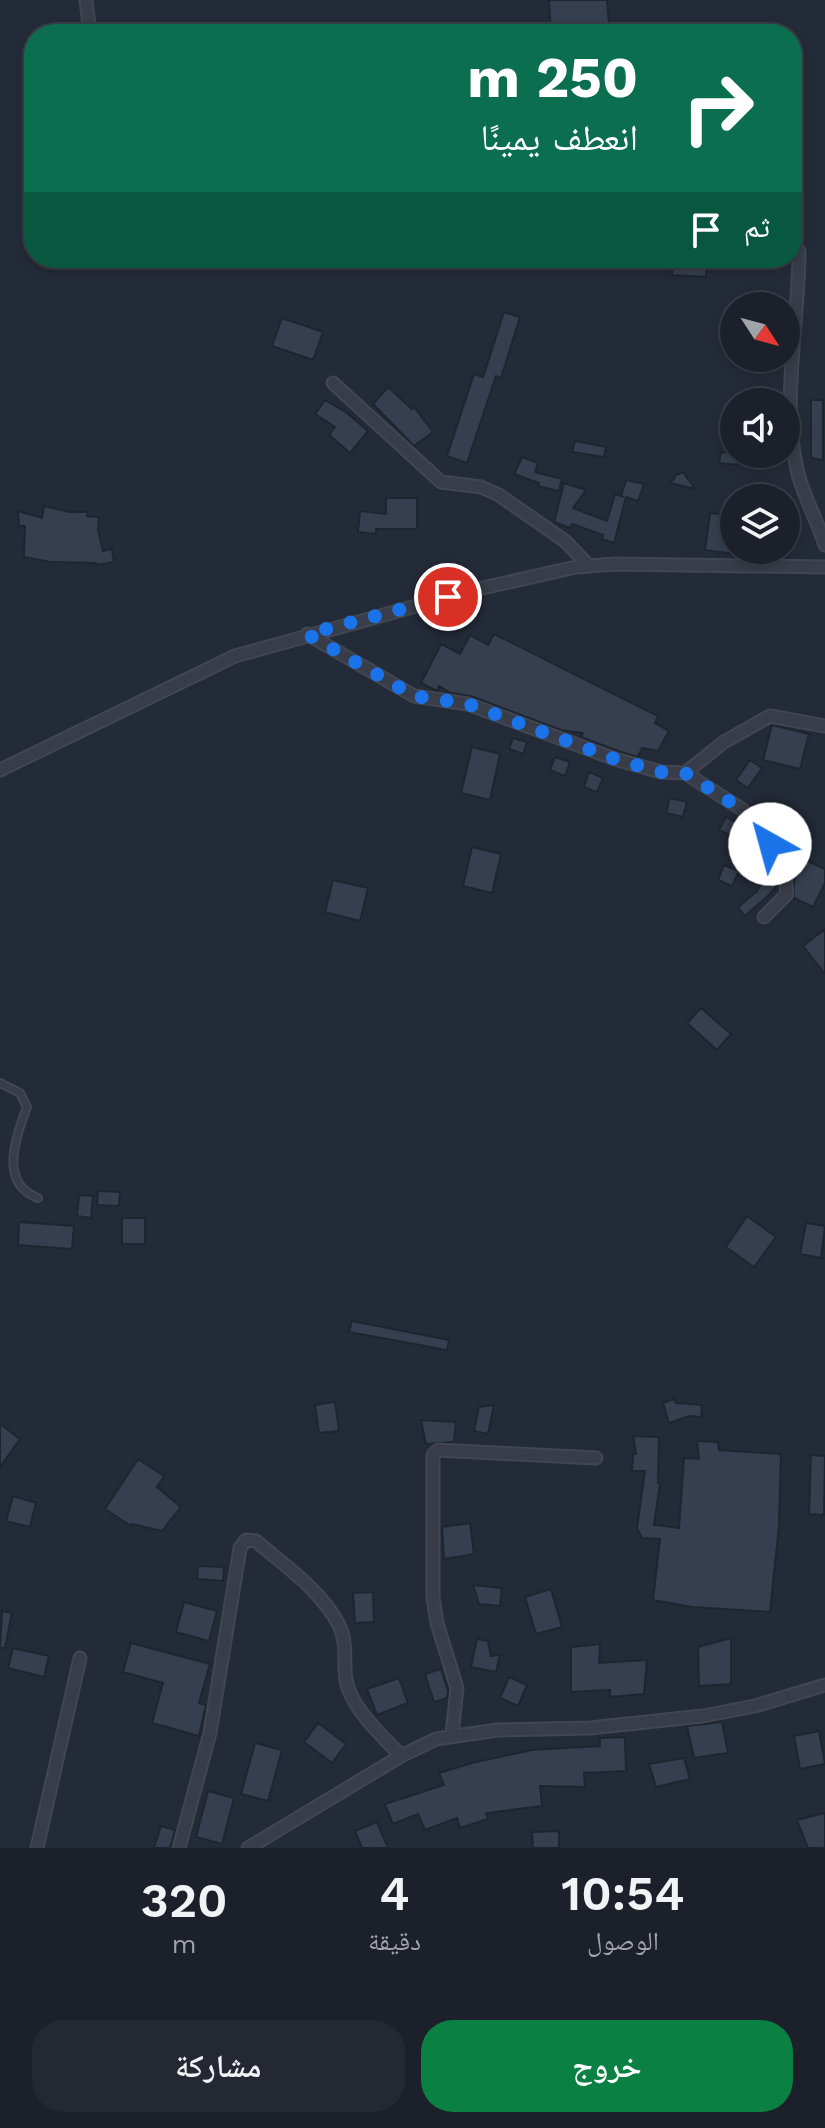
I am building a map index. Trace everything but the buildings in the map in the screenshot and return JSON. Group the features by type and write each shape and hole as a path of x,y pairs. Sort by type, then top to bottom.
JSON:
{"street":[{"path":"86,0 89,24"},
{"path":"799,268 791,422 797,471 825,545"},
{"path":"333,383 441,482 481,487 499,495 565,541 589,566"},
{"path":"0,770 235,656 478,589 589,566 825,567"},
{"path":"307,634 414,696 468,704 615,759 661,772 685,773 743,810 784,862 787,894 764,917"},
{"path":"685,773 724,742 770,716 825,726"},
{"path":"452,1735 457,1688 437,1623 433,1597 433,1455 438,1450 596,1458"},
{"path":"179,1848 210,1733 240,1548 246,1540 256,1541 325,1603 344,1640 346,1681 352,1696 401,1756"},
{"path":"37,1848 80,1658"},
{"path":"248,1848 420,1745 452,1735 497,1730 590,1728 703,1716 755,1706 825,1685"}],"lane":[{"path":"0,1083 20,1093 27,1107 9,1168 12,1183 22,1194 38,1198"}],"route":[{"path":"448,597 307,634 414,696 468,704 615,759 661,772 685,773 743,810 770,844"}]}
